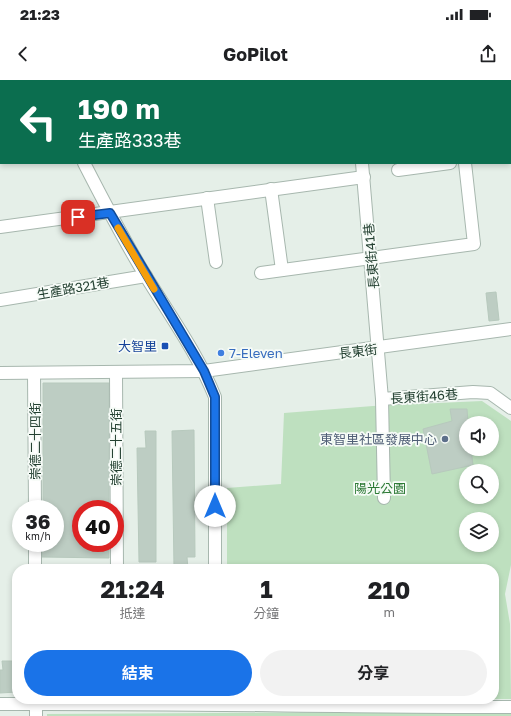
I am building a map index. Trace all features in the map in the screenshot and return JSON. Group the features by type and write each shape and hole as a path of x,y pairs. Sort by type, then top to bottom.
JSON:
{"street":[{"path":"85,164 110,213 146,276 204,371 215,397 215,564"},
{"name":"長東街41巷","path":"362,164 379,348"},
{"path":"398,170 443,164"},
{"path":"261,273 474,244 465,164"},
{"path":"0,227 364,177"},
{"path":"271,189 282,270"},
{"path":"207,198 216,262"},
{"name":"生產路321巷","path":"0,300 146,276"},
{"name":"長東街","path":"0,373 204,371 511,329"},
{"name":"長東街46巷","path":"379,348 382,399 473,392 490,393 511,408"},
{"name":"崇德二十五街","path":"116,372 117,564"},
{"name":"崇德二十四街","path":"34,373 35,500"},
{"path":"382,399 384,498"},
{"path":"35,552 35,564"},
{"path":"0,704 36,706 76,704"},
{"path":"145,704 214,709 347,712 511,707"}],"green space":[{"name":"陽光公園","path":"482,401 511,421 511,565 505,594 510,624 511,699 499,699 499,564 227,564 227,488 281,484 284,413 373,406"},
{"path":"511,711 511,716 47,716 47,714"}],"building":[{"path":"496,292 499,320 489,321 486,293"},
{"path":"43,383 109,383 109,500 72,500 72,552 109,552 109,558 42,557 42,552 64,552 64,500 43,500"},
{"name":"東智里社區發展中心","path":"450,409 467,409 468,416 459,416 459,456 472,456 473,464 459,464 459,468 432,474 423,429 452,421"},
{"path":"194,430 195,557 187,557 188,564 174,564 172,431"},
{"path":"145,431 156,431 156,562 139,562 137,448 146,448"},
{"path":"2,661 12,661 12,692 0,693 0,670 3,670"}],"slow traffic":[{"path":"118,228 154,289"}],"place":[{"name":"大智里","path":"165,346"},
{"name":"7-Eleven","path":"221,353"},
{"name":"東智里社區發展中心","path":"445,439"}],"route":[{"path":"78,217 110,213 146,276 204,371 215,397 215,506"}]}
